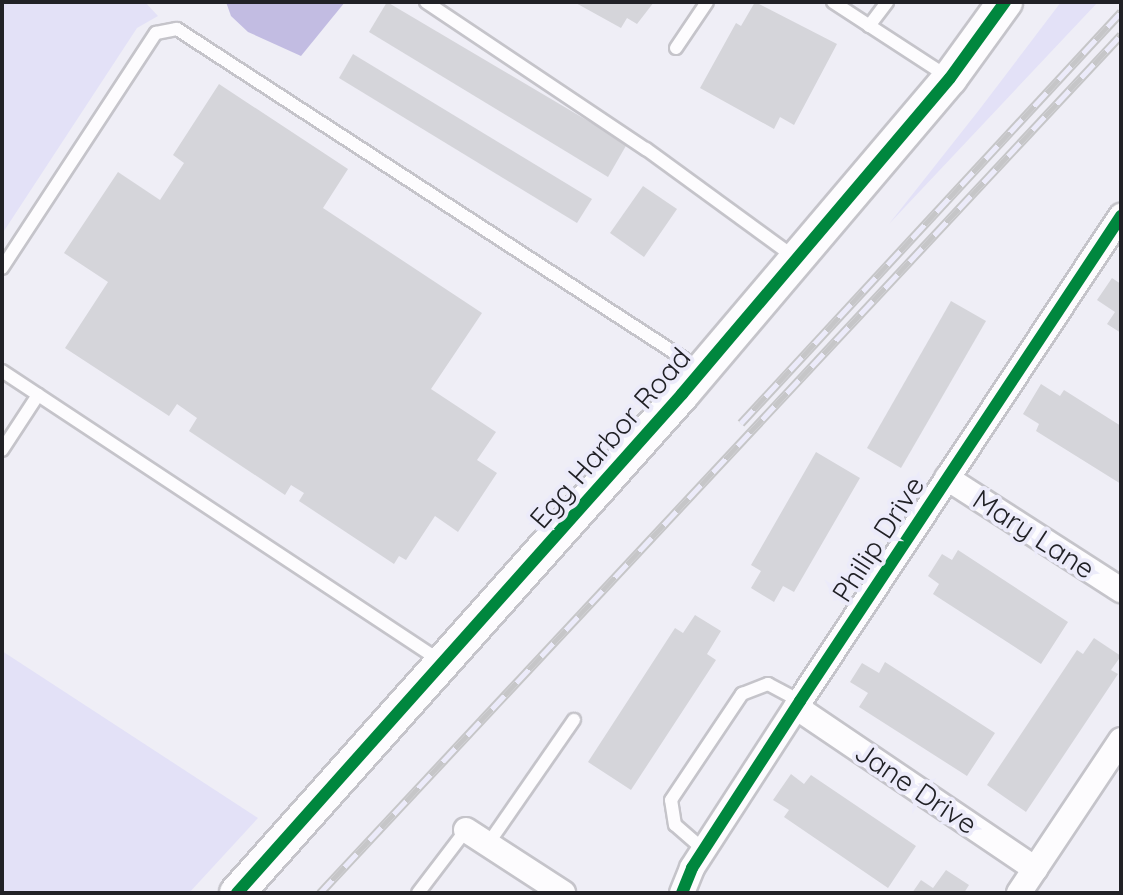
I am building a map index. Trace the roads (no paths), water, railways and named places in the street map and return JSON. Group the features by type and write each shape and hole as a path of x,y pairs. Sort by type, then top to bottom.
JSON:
{"street":[{"name":"Egg Harbor Road","path":"237,893 445,664 701,371 950,78 1005,2"},
{"name":"Philip Drive","path":"682,893 704,850 798,704 1119,223"},
{"name":"Mary Lane","path":"947,478 1121,590"},
{"name":"Jane Drive","path":"798,704 1035,869"},
{"path":"1019,893 1121,740"},
{"path":"466,830 563,893"}],"lane":[{"path":"426,2 646,149 796,259"},
{"path":"676,48 707,2"},
{"path":"833,2 950,78"},
{"path":"869,26 887,2"},
{"path":"2,268 156,33 177,29 701,371"},
{"path":"2,371 445,664"},
{"path":"2,450 38,395"},
{"path":"704,850 675,825 671,800 742,694 768,684 798,704"},
{"path":"488,844 574,720"},
{"path":"418,893 466,830"}],"railway":[{"path":"741,423 1121,12"},
{"path":"320,893 1121,35"}]}
